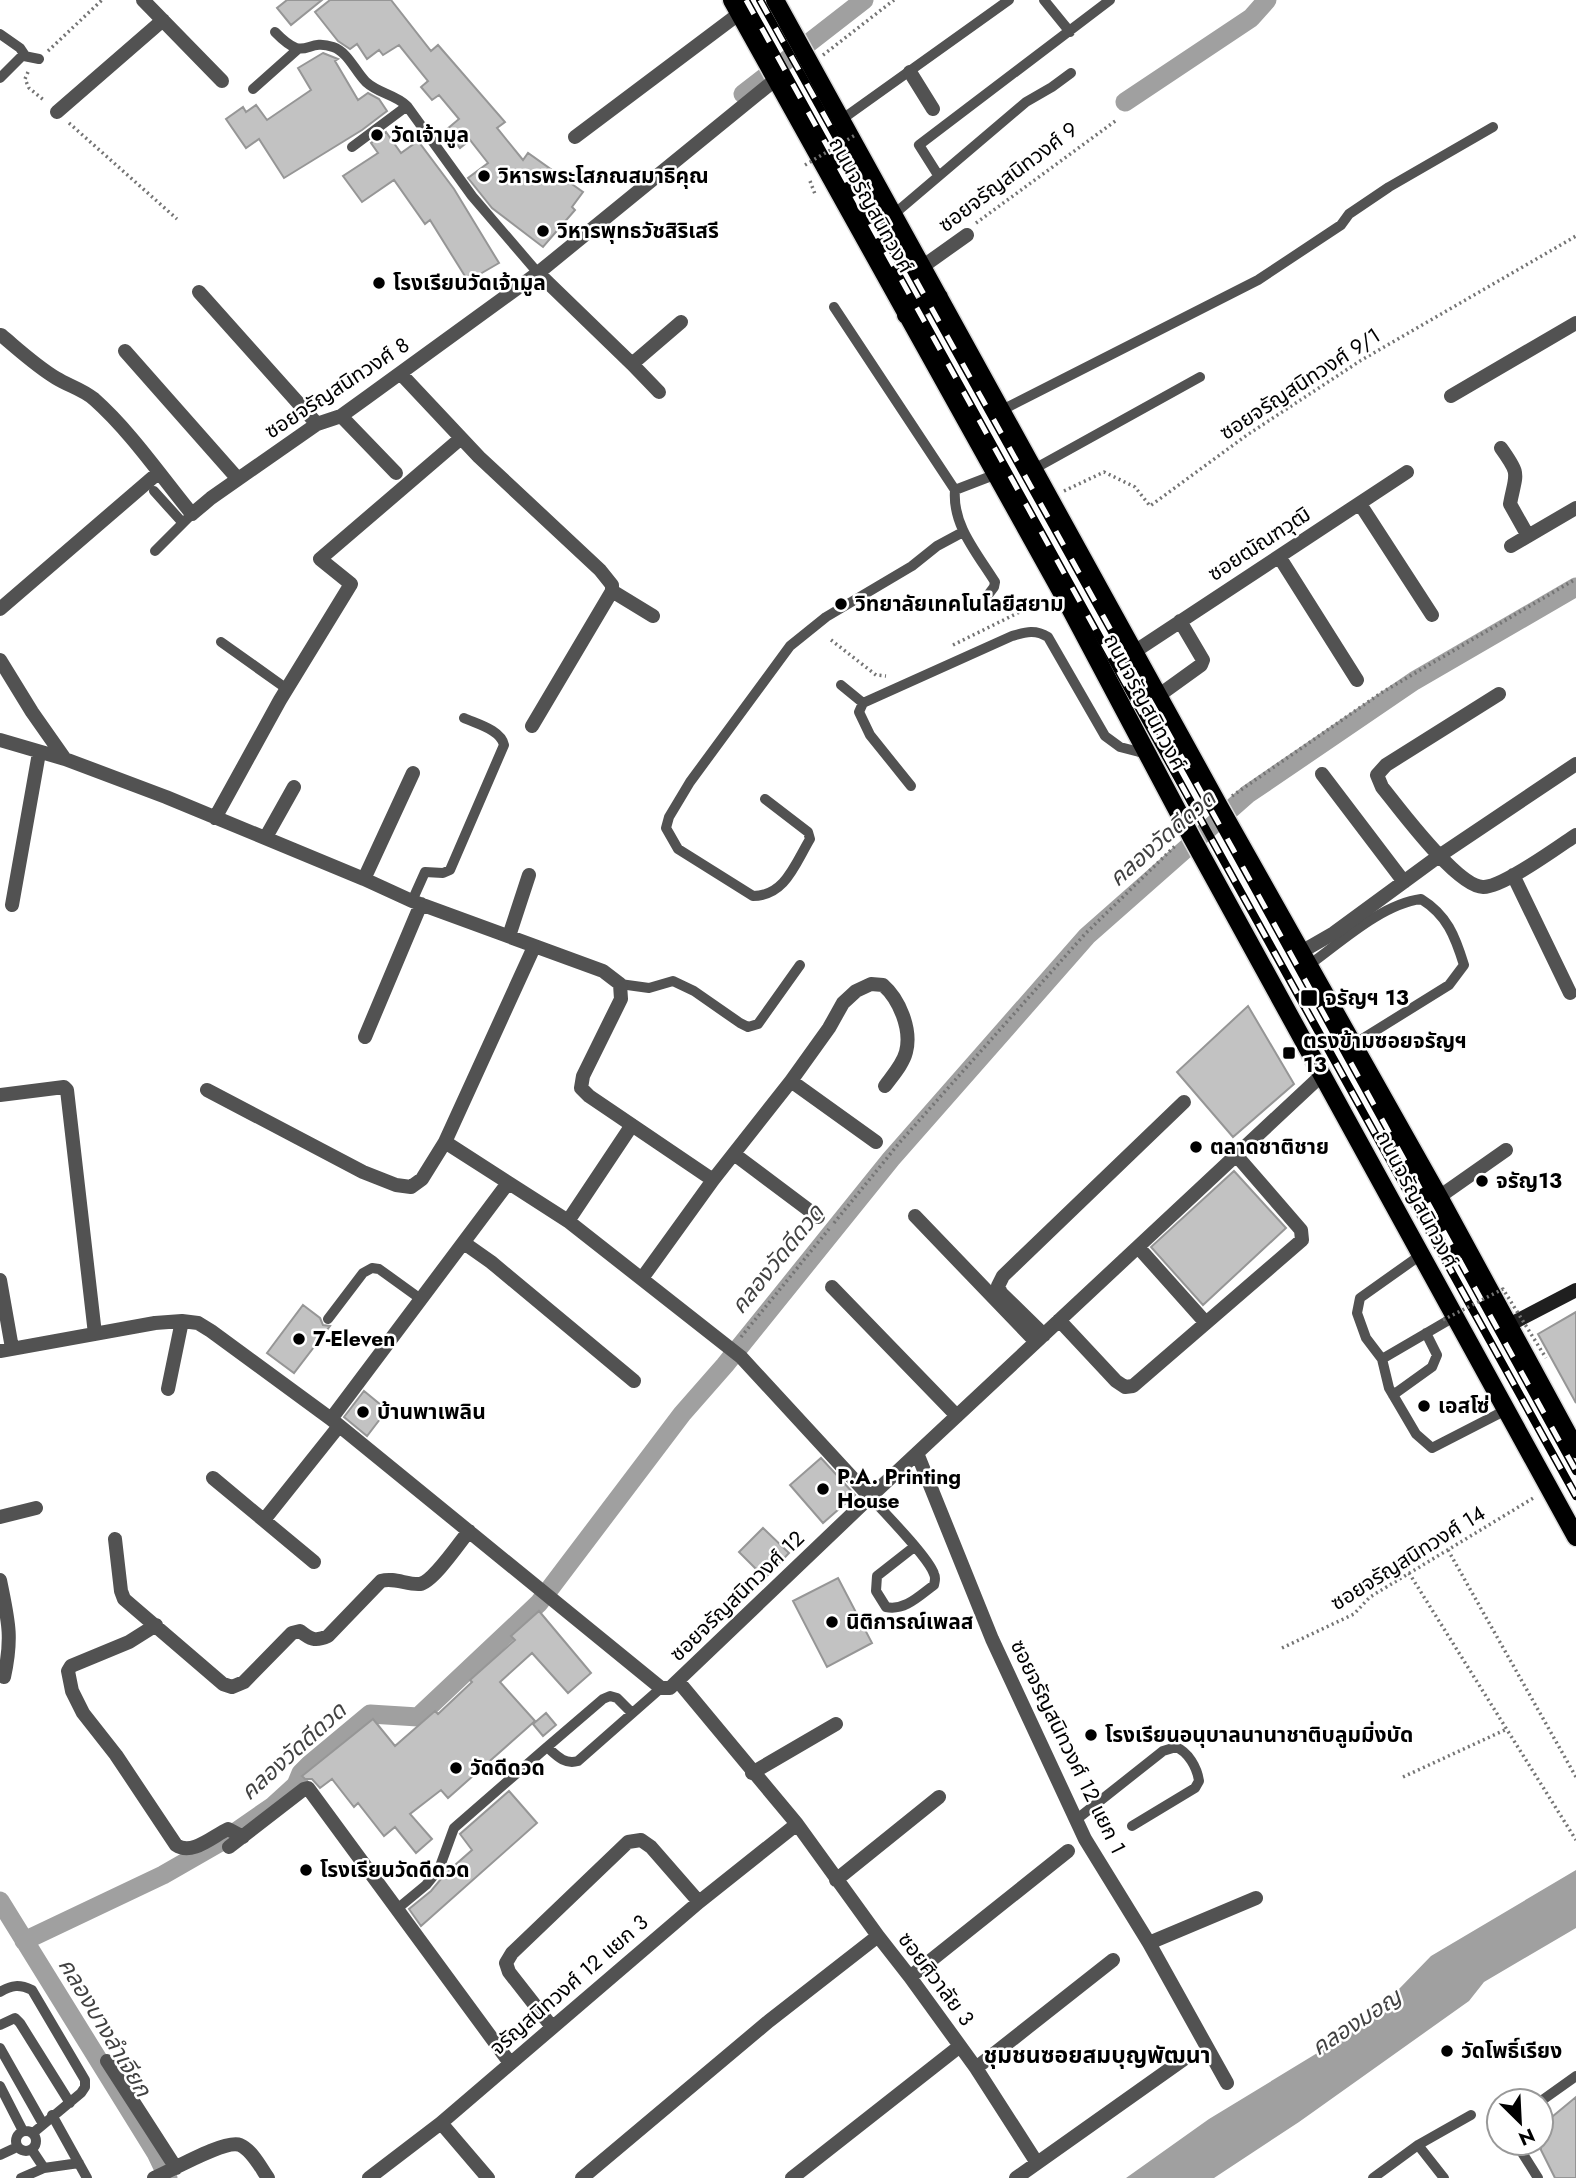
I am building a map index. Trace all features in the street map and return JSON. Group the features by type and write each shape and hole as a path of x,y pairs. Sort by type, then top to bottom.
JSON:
{"main road":[{"name":"ถนนจรัญสนิทวงศ์","path":"775,0 1158,696 1227,810 1305,959 1573,1438"},
{"name":"ถนนจรัญสนิทวงศ์","path":"736,7 1422,1254 1449,1318 1506,1410 1576,1537"},
{"path":"906,315 939,297"},
{"path":"1509,1325 1576,1290"}],"street":[{"path":"143,0 222,81"},
{"path":"575,136 736,7"},
{"path":"57,112 163,20"},
{"path":"910,72 933,109"},
{"name":"ซอยจรัญสนิทวงศ์ 8","path":"187,518 317,424 341,416 538,273 773,74"},
{"name":"ซอยจรัญสนิทวงศ์ 9","path":"922,267 967,235"},
{"path":"538,273 659,391"},
{"path":"200,292 317,424"},
{"path":"632,364 681,322"},
{"path":"1451,396 1576,323"},
{"path":"1,335 54,377 83,390 96,400 127,433 158,473 187,518"},
{"path":"125,351 238,479"},
{"path":"401,374 460,439 612,584 612,591 532,726"},
{"path":"341,416 396,473"},
{"path":"215,818 287,689 351,584 320,559 460,439"},
{"path":"1501,448 1516,470 1517,478 1510,504 1528,536"},
{"name":"ซอยฒัณฑวุฒิ","path":"1134,652 1407,472"},
{"path":"0,609 158,473"},
{"path":"1360,504 1432,615"},
{"path":"1511,546 1576,508"},
{"path":"1280,558 1357,680"},
{"path":"612,591 653,617"},
{"path":"1158,696 1201,665 1203,660 1180,621"},
{"path":"0,660 65,760"},
{"path":"1499,694 1386,765 1377,775 1382,787 1439,856 1470,883 1483,888 1499,884 1576,835"},
{"path":"0,740 65,760 166,797 416,902 603,971 620,984 621,999 583,1076 581,1088 713,1180"},
{"path":"12,905 39,753"},
{"path":"1305,959 1334,933 1439,856 1576,764"},
{"path":"365,879 413,773"},
{"path":"1322,774 1404,882"},
{"path":"266,837 294,787"},
{"path":"509,936 529,875"},
{"path":"1513,875 1570,993"},
{"path":"365,1037 416,902"},
{"path":"206,1090 363,1172 396,1185 411,1187 422,1179 445,1142 534,947"},
{"path":"643,1277 713,1180 791,1081 829,1028 843,1003 856,991 871,984 883,985 894,994 908,1037 906,1052 885,1086"},
{"name":"ซอยจรัญสนิทวงศ์ 12","path":"6,1350 155,1323 198,1323 335,1422 661,1688 670,1688 917,1452 1323,1074"},
{"path":"791,1081 876,1142"},
{"path":"0,1095 60,1087 67,1090 95,1334"},
{"path":"1040,1338 1001,1293 999,1286 1003,1276 1184,1102"},
{"path":"568,1221 632,1125"},
{"path":"445,1142 568,1221 643,1277 735,1352 870,1497"},
{"path":"1439,1197 1506,1150"},
{"path":"734,1154 818,1217"},
{"path":"1059,1320 1116,1381 1125,1387 1133,1386 1302,1240 1301,1230 1236,1155"},
{"path":"264,1520 508,1183"},
{"path":"915,1216 1040,1338"},
{"path":"464,1243 491,1262 634,1381"},
{"path":"1138,1247 1206,1323"},
{"path":"0,1280 6,1350"},
{"path":"832,1287 957,1416"},
{"path":"168,1389 183,1321"},
{"name":"ซอยจรัญสนิทวงศ์ 12 แยก 1","path":"917,1452 992,1639 1085,1839 1149,1943 1227,2083"},
{"path":"213,1478 314,1562"},
{"path":"0,1517 36,1508"},
{"path":"114,1539 124,1599 223,1684 233,1687 239,1686 292,1633 300,1631 311,1639 319,1640 328,1636 381,1581 386,1579 419,1584 429,1579 469,1531"},
{"path":"0,1580 10,1633 4,1676"},
{"path":"156,1625 121,1647 71,1666 68,1671 72,1691 83,1713 116,1755 176,1845 191,1849 238,1834 307,1788 510,2063"},
{"name":"ซอยศิวาลัย 3","path":"678,1681 797,1824 976,2068 1037,2163"},
{"path":"752,1773 836,1724"},
{"path":"836,1880 939,1797"},
{"name":"จรัญสนิทวงศ์ 12 แยก 3","path":"369,2178 441,2123 699,1902 797,1824"},
{"path":"229,1847 238,1834"},
{"path":"552,2027 509,1972 506,1963 512,1953 628,1842 641,1840 651,1847 699,1902"},
{"path":"910,1976 1068,1851"},
{"path":"1149,1943 1256,1898"},
{"path":"582,2178 769,2021 878,1936"},
{"path":"976,2068 1113,1960"},
{"path":"792,2178 960,2046"},
{"path":"1016,2178 1184,2059"},
{"path":"107,2061 174,2170"},
{"path":"441,2123 488,2178"},
{"path":"154,2178 223,2146 237,2143 246,2149 268,2178"}],"lane":[{"path":"841,120 1009,0"},
{"path":"1044,0 1070,32"},
{"path":"938,175 919,145 1111,0"},
{"path":"275,32 289,47 298,49 320,44 336,47 367,82 381,92 399,97 472,196 538,273"},
{"path":"0,34 20,48 24,55 38,60"},
{"path":"253,89 298,49"},
{"path":"0,78 24,55"},
{"path":"893,215 1026,102 1071,73"},
{"path":"352,147 407,106"},
{"path":"1002,410 1258,280 1341,225 1349,214 1389,187 1493,127"},
{"path":"834,307 955,489 956,512 963,532 995,582 988,595"},
{"path":"1034,469 1200,377"},
{"path":"955,489 994,475"},
{"path":"155,491 187,518 155,551"},
{"path":"765,799 808,832 810,839 779,889 765,896 753,896 678,849 666,828 668,817 690,782 790,646 826,617 963,532"},
{"path":"911,786 870,735 859,712 863,703 1012,636 1030,631 1048,637 1105,736 1120,747 1147,754"},
{"path":"221,642 287,689"},
{"path":"841,685 863,703"},
{"path":"416,902 425,872 443,873 450,870 504,745 498,734 464,718"},
{"path":"1305,959 1403,901 1421,899 1438,910 1458,944 1464,965 1449,985 1354,1044"},
{"path":"620,984 649,988 673,981 694,991 748,1027 758,1024 800,965"},
{"path":"1422,1254 1360,1298 1357,1313 1366,1338 1382,1359 1389,1388 1416,1434 1432,1448 1506,1410"},
{"path":"328,1319 363,1273 372,1268 379,1269 422,1300"},
{"path":"1382,1359 1449,1318"},
{"path":"1393,1395 1432,1367 1437,1355 1426,1333"},
{"path":"870,1497 914,1547 934,1571 934,1585 907,1605 895,1609 886,1607 876,1591 877,1576 914,1547"},
{"path":"547,1746 565,1762 578,1761 661,1688"},
{"path":"397,1909 426,1885 439,1869 454,1828 603,1699 610,1696 617,1698 632,1713"},
{"path":"1077,1819 1163,1751 1175,1747 1184,1750 1197,1772 1199,1781 1195,1788 1132,1826"},
{"path":"0,1992 10,1986 21,1985 32,1990 85,2080 81,2094 43,2123 16,2137 18,2147 22,2151 32,2150"},
{"path":"0,2025 15,2018 20,2023 70,2103"},
{"path":"0,2048 43,2123"},
{"path":"1555,2091 1576,2076"},
{"path":"0,2086 28,2132 37,2141 32,2150"},
{"path":"52,2115 87,2178"},
{"path":"1373,2178 1418,2145 1471,2115"},
{"path":"1418,2145 1444,2178"},
{"path":"0,2155 18,2147"},
{"path":"32,2150 44,2168"},
{"path":"1525,2157 1538,2178"},
{"path":"21,2178 44,2168 79,2163"}],"path":[{"path":"102,0 38,60 25,79 29,88 177,219"},
{"path":"805,54 894,0"},
{"name":"ซอยจรัญสนิทวงศ์ 9","path":"967,235 972,226 1118,119"},
{"path":"805,165 857,134"},
{"name":"ซอยจรัญสนิทวงศ์ 9/1","path":"1050,498 1104,472 1135,487 1150,506 1247,435 1360,361 1576,236"},
{"path":"1227,810 1381,693 1576,579"},
{"path":"948,647 1060,592"},
{"path":"831,640 876,675 889,676"},
{"path":"735,1352 908,1133 1085,934 1175,846"},
{"path":"1449,1318 1503,1289 1546,1358"},
{"name":"ซอยจรัญสนิทวงศ์ 14","path":"1282,1648 1354,1614 1370,1597 1549,1489"},
{"path":"1448,1550 1576,1777"},
{"path":"1409,1573 1576,1840"},
{"path":"1403,1777 1507,1730"}],"shaded area":[{"path":"1576,1870 1576,1928 1484,1982 1469,2001 1299,2122 1214,2178 1126,2178 1209,2119 1365,2024 1431,1956"}],"building":[{"path":"287,0 322,0 291,25 277,8"},
{"path":"330,0 391,0 431,51 438,45 505,122 497,128 523,160 528,153 583,192 572,207 575,210 543,247 492,208 468,178 488,163 470,140 460,148 446,130 459,119 439,95 432,100 421,87 428,81 399,45 383,55 379,50 367,59 357,44 350,49 338,41 315,12"},
{"path":"323,53 338,59 335,61 358,100 368,93 379,99 387,111 362,130 284,178 259,139 246,148 226,119 243,107 246,112 256,105 267,120 311,90 298,68"},
{"path":"386,132 401,153 418,141 454,189 499,263 468,281 430,220 425,224 394,180 362,202 343,176 378,153 371,143"},
{"path":"1248,1006 1294,1084 1233,1137 1177,1072"},
{"path":"1234,1171 1286,1228 1203,1305 1151,1247"},
{"name":"7-Eleven","path":"303,1305 320,1318 323,1325 330,1326 294,1373 267,1353"},
{"path":"1576,1312 1576,1403 1538,1334"},
{"name":"บ้านพาเพลิน","path":"364,1391 387,1410 367,1436 344,1417"},
{"name":"P.A. Printing House","path":"821,1458 855,1495 823,1523 790,1485"},
{"path":"763,1528 789,1553 765,1578 739,1552"},
{"name":"นิติการณ์เพลส","path":"838,1578 872,1643 827,1667 793,1601"},
{"path":"539,1611 591,1673 568,1693 532,1653 500,1682 535,1721 448,1798 441,1790 410,1814 432,1839 416,1853 395,1827 384,1836 358,1803 354,1807 332,1779 320,1788 312,1779 302,1776 373,1719 395,1746 435,1711 438,1714 472,1682 470,1680 515,1640 511,1636"},
{"path":"546,1713 556,1725 543,1736 533,1724"},
{"path":"509,1791 537,1823 421,1926 409,1909 472,1850 460,1834"},
{"path":"1576,2097 1576,2178 1555,2178 1544,2157 1555,2157 1555,2114"}],"waterway":[{"path":"743,94 864,0"},
{"path":"1125,102 1251,18 1267,0"},
{"name":"คลองวัดดีดวด","path":"24,1941 163,1875 224,1840 273,1806 296,1785 301,1773 310,1764 370,1714 418,1717 539,1603 682,1414 725,1365 891,1159 1087,936 1248,794 1414,681 1576,587"},
{"name":"คลองบางลำเจียก","path":"0,1901 156,2153 168,2178"}],"railway":[{"path":"746,0 1576,1496"},
{"path":"760,0 1576,1471"}],"place":[{"name":"วัดเจ้ามูล","path":"377,135"},
{"name":"วิหารพระโสภณสมาธิคุณ","path":"484,176"},
{"name":"วิหารพุทธวัชสิริเสรี","path":"543,231"},
{"name":"โรงเรียนวัดเจ้ามูล","path":"379,283"},
{"name":"วิทยาลัยเทคโนโลยีสยาม","path":"841,604"},
{"name":"จรัญฯ 13","path":"1309,998"},
{"name":"ตรงข้ามซอยจรัญฯ 13","path":"1289,1053"},
{"name":"ตลาดชาติชาย","path":"1196,1147"},
{"name":"จรัญ13","path":"1482,1181"},
{"name":"7-Eleven","path":"299,1339"},
{"name":"เอสโซ่","path":"1424,1406"},
{"name":"บ้านพาเพลิน","path":"363,1412"},
{"name":"P.A. Printing House","path":"823,1489"},
{"name":"นิติการณ์เพลส","path":"832,1622"},
{"name":"โรงเรียนอนุบาลนานาชาติบลูมมิ่งบัด","path":"1091,1735"},
{"name":"วัดดีดวด","path":"456,1768"},
{"name":"โรงเรียนวัดดีดวด","path":"306,1870"},
{"name":"วัดโพธิ์เรียง","path":"1447,2051"}],"district":[{"name":"ชุมชนซอยสมบุญพัฒนา","path":"1097,2055"}],"water label":[{"name":"คลองมอญ","path":"1356,2022"}]}
